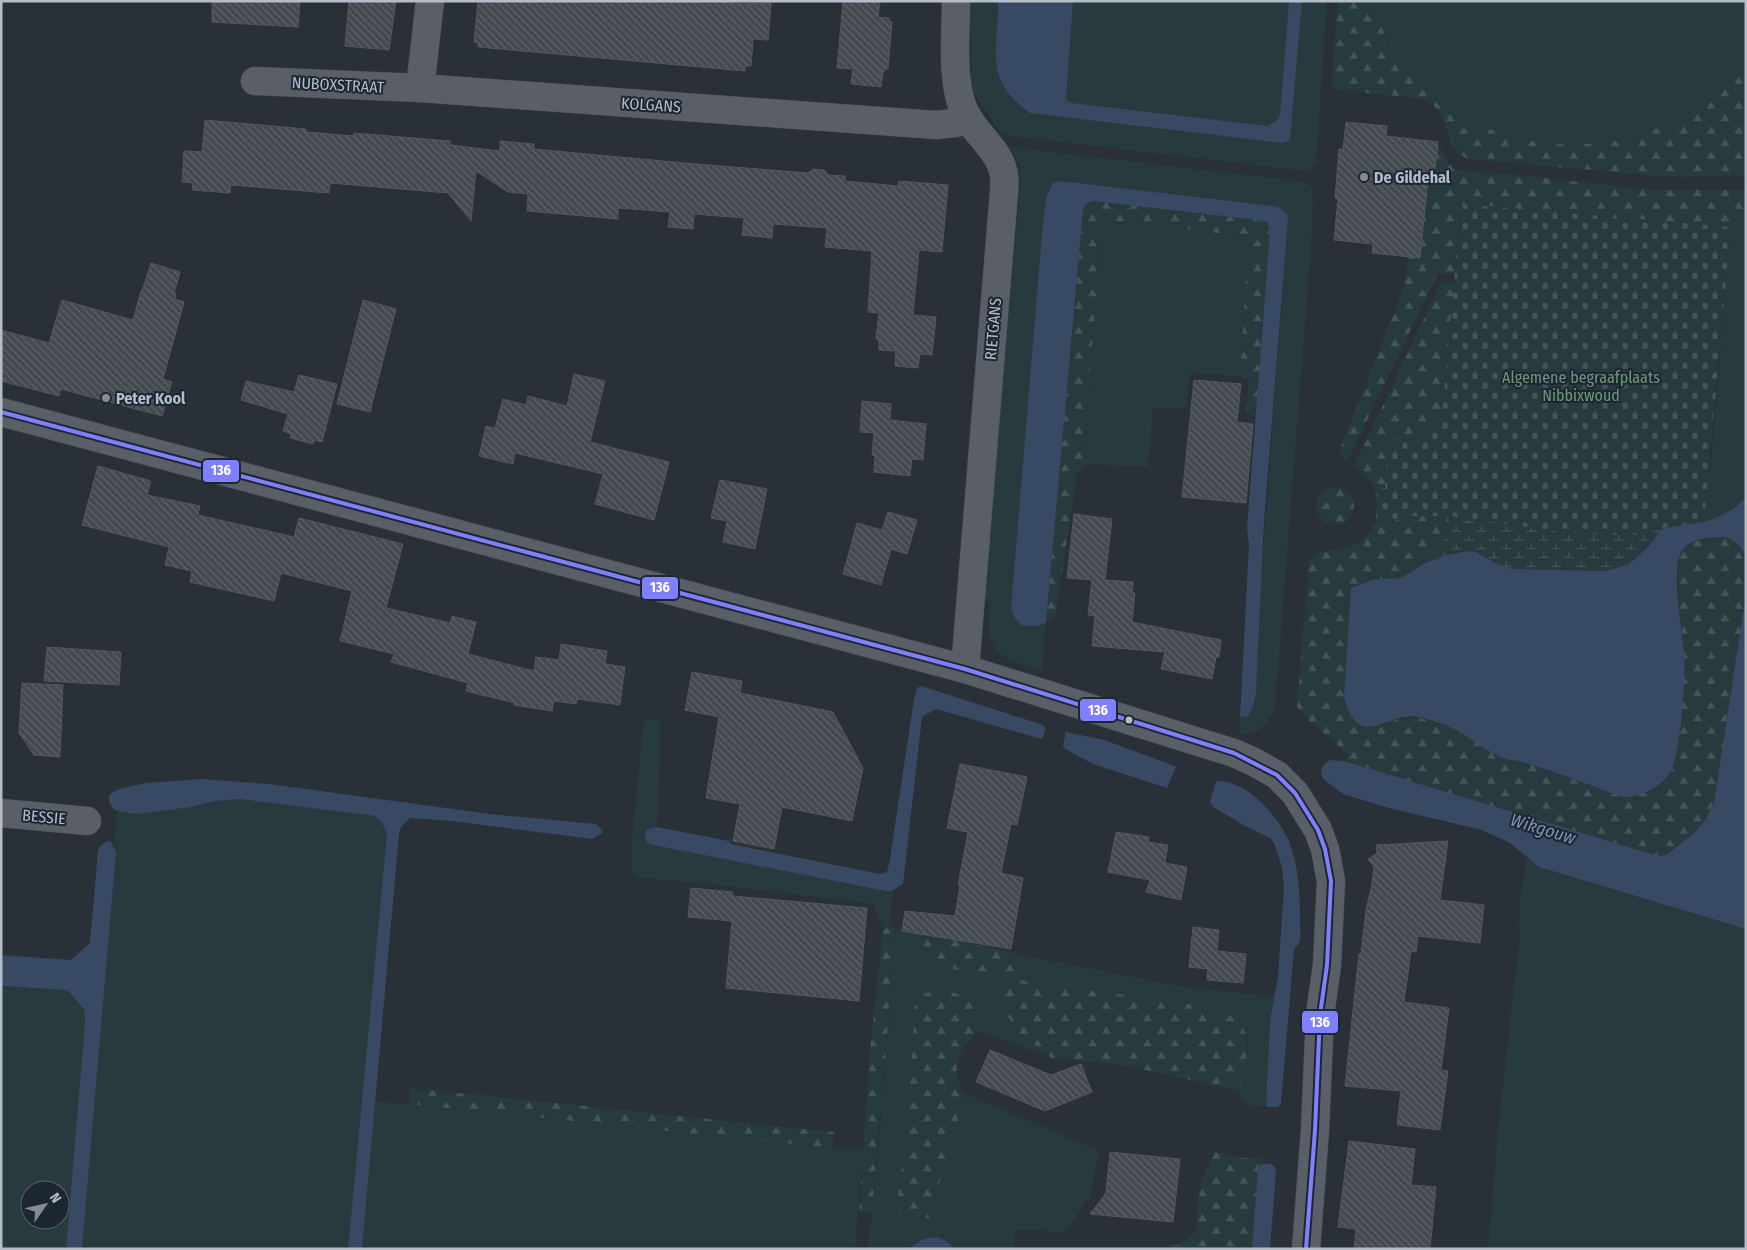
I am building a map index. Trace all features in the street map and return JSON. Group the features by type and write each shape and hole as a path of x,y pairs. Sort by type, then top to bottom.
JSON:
{"street":[{"path":"420,88 430,1"},
{"name":"RIETGANS","path":"956,1 956,74 963,109 969,120 990,146 1000,163 1004,175 965,669"},
{"name":"NUBOXSTRAAT","path":"255,81 420,88"},
{"name":"KOLGANS","path":"420,88 936,125 969,120"},
{"path":"1,412 965,669 1234,753 1277,775 1296,793 1318,830 1325,848 1331,881 1327,965 1320,1015 1315,1130 1306,1249"},
{"name":"BESSIE","path":"1,813 86,821"}],"green space":[{"path":"970,1 998,1 998,76 1010,96 1290,140 1302,1 1327,1 1316,162 1314,166 1306,171 1002,135 974,93 971,84"},
{"path":"1073,1 1289,1 1280,115 1278,120 1268,126 1072,103 1066,100"},
{"path":"1338,1 1372,1 1389,40 1404,61 1424,83 1445,102 1468,118 1493,130 1519,139 1574,145 1627,138 1655,129 1700,106 1716,90 1746,66 1746,175 1682,177 1467,159 1455,149 1439,111 1427,101 1417,98 1331,89"},
{"path":"1372,1 1746,1 1746,66 1716,90 1700,106 1674,120 1645,132 1627,138 1596,144 1565,145 1534,142 1505,134 1478,123 1451,107 1428,87 1406,64 1390,42 1381,26"},
{"path":"1438,142 1449,163 1455,169 1655,190 1746,190 1746,226 1731,227 1461,204 1454,274 1438,273 1347,462 1342,457 1340,449 1404,287 1409,256 1420,257 1429,168 1435,169"},
{"path":"1009,147 1306,182 1313,189 1311,248 1275,706 1270,718 1256,732 1245,734 1238,732 1240,717 1248,716 1264,540 1288,219 1060,181 1038,626 1046,622 1042,671 1014,662 997,651 992,643 990,632 990,602 983,601 1021,178 1020,166"},
{"path":"1094,201 1268,223 1270,231 1257,417 1246,413 1249,380 1240,376 1248,242 1243,236 1109,220 1103,222 1081,469 1077,473 1055,618 1046,622 1083,210 1087,203"},
{"name":"Algemene begraafplaats Nibbixwoud","path":"1461,204 1731,227 1704,522 1664,528 1641,534 1623,535 1562,532 1449,516 1410,516 1400,518 1389,524 1376,521 1377,497 1374,488 1385,488 1389,438 1426,440 1427,427 1441,428"},
{"path":"1109,220 1243,236 1248,242 1240,376 1190,373 1186,408 1153,408 1148,467 1087,464 1081,469 1103,222"},
{"path":"1746,226 1746,498 1738,507 1719,517 1641,534 1449,516 1710,473 1731,227"},
{"path":"1447,281 1454,282 1441,428 1426,440 1385,489 1374,488 1368,478 1354,466 1441,283"},
{"path":"1335,487 1349,492 1354,506 1349,520 1335,525 1321,520 1316,506 1321,492"},
{"path":"1410,516 1449,516 1443,546 1427,562 1401,578 1372,580 1380,726 1395,720 1416,717 1453,728 1504,759 1524,762 1623,797 1634,797 1657,785 1679,740 1684,656 1677,573 1679,558 1683,550 1693,541 1726,537 1738,544 1746,555 1746,594 1714,803 1706,819 1695,832 1666,855 1658,856 1344,761 1349,755 1302,714 1297,707 1309,561 1319,552 1342,549 1359,543 1376,521 1389,524 1400,518"},
{"path":"1449,516 1562,532 1641,534 1664,528 1650,545 1629,564 1606,571 1512,569 1497,564 1476,552 1468,551 1447,555 1427,562 1443,546"},
{"path":"644,719 661,721 657,827 651,828 648,844 890,892 893,891 889,926 883,930 873,904 637,877 632,873 632,840"},
{"path":"240,799 376,816 387,833 348,1249 82,1249 116,852 114,845 117,811 153,812 213,801"},
{"path":"1527,857 1539,867 1746,929 1746,1249 1488,1249 1499,1121 1519,945 1520,899"},
{"path":"889,926 894,927 896,931 872,1213 859,1212 870,1050 883,930"},
{"path":"894,927 1020,964 1018,954 1179,986 1274,997 1270,1020 1266,1105 1268,1107 1244,1103 1240,1096 1240,1081 1248,1040 1239,1021 1017,1031 1052,1058 977,1031 980,1022 908,1114 897,1215 929,1218 966,1094 1099,1150 1090,1196 1066,1232 1015,1230 1015,1249 956,1249 946,1241 923,1239 908,1249 868,1249 877,1166 896,931"},
{"path":"914,931 1018,954 1020,964 1017,974 998,978 928,964 915,953"},
{"path":"1020,980 1209,1007 1231,1016 1243,1027 1247,1044 1247,1054 1239,1091 1124,1065 1052,1058 1017,1031 1005,1012 1005,992 1008,983"},
{"path":"1,986 67,990 84,1009 85,1022 70,1201 70,1180 20,1180 20,1230 68,1230 66,1249 1,1249"},
{"path":"937,989 958,994 968,1001 979,1017 978,1029 963,1050 958,1063 957,1075 966,1094 929,1218 896,1215 908,1114 915,1005 924,994"},
{"path":"411,1088 834,1132 832,1148 409,1104"},
{"path":"375,1102 863,1149 855,1249 362,1249"},
{"path":"1215,1152 1243,1158 1265,1157 1264,1163 1258,1167 1252,1249 1147,1249 1179,1245 1192,1235 1197,1228 1197,1207 1202,1179"}],"water":[{"path":"998,1 1073,1 1066,100 1072,103 1268,126 1277,120 1280,115 1289,1 1302,1 1290,140 1283,143 1030,113 1015,101 999,76 996,63"},
{"path":"1060,181 1279,207 1287,214 1264,521 1256,692 1253,706 1248,716 1240,717 1249,544 1247,528 1270,231 1268,223 1264,221 1094,201 1087,203 1083,210 1046,622 1038,626 1021,625 1015,618 1011,608 1043,222 1047,195 1053,183"},
{"path":"1746,498 1746,555 1738,544 1726,537 1692,542 1683,549 1679,558 1677,584 1684,665 1682,718 1672,768 1667,777 1652,789 1635,796 1623,797 1523,762 1503,758 1454,729 1431,720 1405,717 1365,727 1357,723 1350,714 1344,697 1351,588 1372,580 1401,578 1427,562 1447,555 1468,551 1476,552 1497,564 1512,569 1606,571 1629,564 1650,545 1664,528 1704,522 1718,517 1733,509"},
{"name":"Wikgouw","path":"1746,594 1746,929 1539,867 1510,843 1482,830 1389,808 1343,794 1323,779 1322,767 1329,760 1344,761 1658,856 1666,855 1695,832 1706,819 1714,803"},
{"path":"921,686 1043,725 1046,729 1042,739 936,709 922,717 903,884 890,892 648,844 645,840 646,831 657,827 880,874 887,872 914,699 917,688"},
{"path":"1066,732 1104,740 1175,766 1167,788 1093,764 1065,749 1063,745"},
{"path":"201,779 269,784 490,814 596,824 602,830 602,833 592,839 452,821 410,818 401,827 362,1249 348,1249 387,833 381,821 375,816 240,799 215,801 190,807 139,814 117,811 109,801 109,796 119,789 145,783"},
{"path":"1218,781 1240,787 1250,793 1269,811 1289,841 1297,871 1300,938 1294,950 1281,1103 1278,1107 1268,1107 1266,1105 1270,1020 1278,977 1284,887 1282,867 1274,843 1270,838 1213,807 1210,801"},
{"path":"107,841 111,841 116,852 82,1249 66,1249 68,1230 70,1230 70,1201 85,1022 84,1009 67,990 1,986 1,955 71,960 90,943 100,846"},
{"path":"1262,1164 1271,1164 1276,1172 1270,1249 1252,1249 1258,1167"},
{"path":"937,1237 956,1249 908,1249 923,1239"}],"building":[{"path":"212,1 300,1 298,27 212,22"},
{"path":"349,1 396,1 389,50 345,46"},
{"path":"478,1 719,1 742,4 771,3 768,40 753,39 751,66 745,66 745,71 478,47 478,43 474,42"},
{"path":"843,1 880,1 878,17 889,18 889,21 892,22 888,69 885,69 883,72 881,87 851,84 853,69 837,68"},
{"path":"205,120 306,129 306,132 353,136 354,133 450,141 450,145 500,151 500,141 534,144 534,149 684,163 808,173 813,169 824,170 828,175 845,176 845,181 898,186 899,181 948,185 942,252 919,250 913,315 936,317 932,355 920,354 918,368 895,366 896,351 879,350 879,342 876,338 879,313 868,312 872,251 825,247 827,228 773,224 772,238 742,235 744,218 694,214 693,229 668,227 670,212 618,208 618,219 527,211 528,194 508,192 476,171 471,221 448,193 330,183 329,193 231,185 230,193 192,190 193,183 182,182 184,151 202,152"},
{"path":"1346,122 1387,126 1386,136 1438,142 1435,169 1429,168 1420,258 1372,253 1373,244 1334,240 1338,199 1335,198 1339,149 1343,149"},
{"path":"151,263 180,272 174,293 176,294 175,299 184,302 163,379 172,382 162,416 61,389 59,396 1,381 1,330 49,343 62,300 133,320"},
{"path":"363,300 396,309 370,412 337,404"},
{"path":"574,374 605,381 590,442 669,462 654,520 595,504 603,474 515,453 513,464 479,456 486,426 495,428 503,399 526,405 528,396 567,406"},
{"path":"299,375 337,384 322,442 315,440 313,444 290,438 291,434 283,431 288,414 241,400 246,381 294,392"},
{"path":"1194,380 1241,384 1237,422 1253,424 1246,503 1182,497"},
{"path":"862,401 891,404 890,420 926,424 923,460 912,459 910,476 874,472 875,456 872,455 874,433 860,432"},
{"path":"98,466 151,481 147,495 200,506 198,515 294,537 299,518 403,544 386,608 450,623 452,616 476,622 468,654 534,671 536,657 559,660 561,644 607,651 605,664 625,667 620,705 577,699 576,704 554,701 552,711 514,705 515,703 466,691 468,683 391,662 394,654 340,641 352,591 281,573 274,601 190,582 192,571 165,565 169,547 82,525"},
{"path":"720,480 767,489 755,549 723,542 727,521 711,518"},
{"path":"888,512 917,520 907,554 891,549 881,585 843,574 857,523 882,530"},
{"path":"1074,514 1112,519 1105,580 1133,582 1132,593 1135,593 1132,622 1221,640 1219,657 1216,657 1212,679 1161,669 1165,652 1092,646 1095,616 1088,615 1092,580 1067,578"},
{"path":"47,647 121,652 119,685 44,681"},
{"path":"692,672 742,681 740,693 833,712 863,768 852,821 782,807 774,849 733,841 740,804 706,798 719,717 685,710"},
{"path":"22,683 63,685 60,757 34,755 19,733"},
{"path":"960,764 1027,777 1017,825 1011,824 1001,873 1023,878 1011,949 902,931 905,911 955,916 960,885 958,885 968,832 947,828"},
{"path":"1116,832 1149,837 1148,842 1168,845 1165,863 1187,867 1181,900 1146,892 1150,880 1108,872"},
{"path":"1448,841 1440,900 1484,905 1480,943 1418,936 1416,952 1411,951 1404,1002 1449,1008 1441,1070 1448,1071 1440,1130 1397,1125 1401,1091 1345,1086 1359,954 1361,953 1374,867 1368,859 1377,853 1376,845"},
{"path":"691,888 733,892 733,896 867,908 859,1001 726,988 732,921 688,917"},
{"path":"1193,927 1219,930 1217,951 1246,954 1243,983 1207,980 1208,969 1189,967"},
{"path":"990,1050 1051,1075 1081,1064 1092,1092 1045,1111 976,1082"},
{"path":"1349,1141 1415,1149 1411,1185 1436,1187 1430,1249 1354,1249 1356,1229 1338,1227"},
{"path":"1110,1152 1180,1159 1173,1222 1090,1214 1106,1193"}],"transit line":[{"name":"136","path":"1,412 965,669 1234,753 1277,775 1295,793 1318,830 1325,849 1331,881 1327,965 1320,1015 1315,1130 1306,1249"}],"place":[{"name":"De Gildehal","path":"1364,177"},
{"name":"Peter Kool","path":"106,398"}]}
